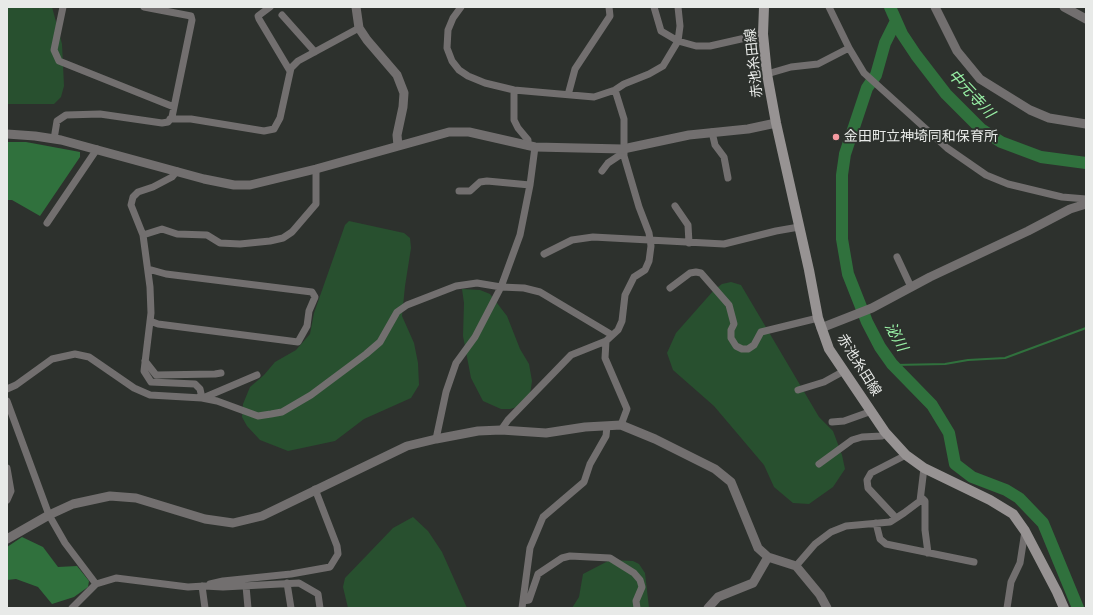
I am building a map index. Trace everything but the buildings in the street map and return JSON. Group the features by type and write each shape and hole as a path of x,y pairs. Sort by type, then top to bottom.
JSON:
{"main road":[{"name":"赤池糸田線","path":"764,7 763,34 766,74 809,270 819,323 829,349 886,433 906,455 924,468 990,500 1013,514 1025,530 1058,592 1064,608"}],"street":[{"path":"63,7 54,50 59,61 174,107"},
{"path":"144,7 191,16 192,20 174,107 170,119"},
{"path":"270,7 258,16 259,20 290,71"},
{"path":"356,7 359,28 367,40 397,75 404,93 403,107 397,136 398,146"},
{"path":"461,7 453,18 447,38 447,48 452,61 459,70 468,76 485,83 514,90 594,97 614,90 663,66 678,41 680,26 678,7"},
{"path":"568,95 575,69 610,16 609,7"},
{"path":"654,7 660,31 678,41 696,46 710,46 763,34"},
{"path":"830,7 849,48 864,72 947,148 986,175 1008,184 1062,197 1086,199"},
{"path":"936,7 957,51 980,79 1030,110 1049,118 1086,124"},
{"path":"1064,7 1086,19"},
{"path":"282,15 315,52"},
{"path":"54,139 57,121 66,115 100,114 162,123 170,119 191,119 264,131 274,128 280,118 290,71 298,61 359,28"},
{"path":"766,74 791,67 818,64 849,48"},
{"path":"436,439 446,392 456,363 475,337 501,287 520,235 530,186 531,147 514,120 514,90"},
{"path":"501,430 508,420 571,355 606,341 618,330 622,321 625,295 634,277 645,270 649,261 650,240 647,223 639,207 623,151 625,140 624,119 614,90"},
{"path":"7,134 54,139 234,185 250,185 316,169 450,132 468,132 531,147 623,151 712,132 748,129 776,123"},
{"path":"712,132 715,144 724,157 728,178"},
{"path":"47,223 97,149"},
{"path":"602,171 608,163 623,151"},
{"path":"143,235 162,229 177,234 207,235 220,243 240,244 270,242 283,238 292,232 316,204 316,169"},
{"path":"177,171 172,177 154,187 138,192 133,197 131,205 143,235 148,269 150,321 144,371 151,382 195,384 200,389 202,398"},
{"path":"459,191 470,191 480,182 487,181 530,186"},
{"path":"670,288 690,273 700,273 729,305 734,324 731,330 731,338 736,346 742,349 748,349 754,345 761,332 853,316 872,308 911,287 1028,231 1070,209 1086,204"},
{"path":"675,206 688,225 689,243"},
{"path":"544,254 572,240 593,237 724,244 799,227"},
{"path":"896,257 911,287"},
{"path":"148,269 166,274 312,292 314,297 308,311 307,326 298,342 158,324 150,321"},
{"path":"7,390 16,386 52,359 75,354 89,358 134,388 150,395 202,398 217,401 258,416 282,412 311,395 371,350 380,342 397,312 406,305 456,286 477,283 501,287 524,288 540,292 612,335"},
{"path":"606,341 605,358 627,409 621,425"},
{"path":"145,361 156,375 215,374 221,372"},
{"path":"798,390 824,382 844,371"},
{"path":"202,398 257,375"},
{"path":"7,401 49,515 64,544 96,584"},
{"path":"832,422 844,421 872,411"},
{"path":"7,539 49,515 73,504 110,496 136,498 205,519 233,523 262,516 315,489 407,446 478,431 501,430 546,433 621,425 655,439 715,469 731,482 758,548 768,557 796,566 820,595 827,608"},
{"path":"522,604 530,548 543,517 584,482 590,464 606,436 607,426"},
{"path":"819,464 852,440 862,437 882,436 886,433"},
{"path":"896,518 868,488 867,480 871,473 906,455"},
{"path":"7,468 11,491 7,500"},
{"path":"796,566 815,544 831,532 846,526 890,522 920,501 924,468"},
{"path":"203,586 223,580 291,574 330,567 338,554 337,546 315,489"},
{"path":"921,496 925,501 925,530 928,553"},
{"path":"876,523 880,539 886,544 974,562"},
{"path":"1008,608 1011,582 1020,563 1025,530"},
{"path":"522,604 529,600 535,578 538,574 562,558 570,556 610,558 634,573 640,580 642,587 636,601 637,608"},
{"path":"708,608 718,597 752,583 768,557"},
{"path":"72,608 96,584 116,578 188,587 223,587 299,583 318,594 320,608"},
{"path":"287,583 291,608"},
{"path":"203,586 205,608"},
{"path":"246,586 248,608"}],"shaded area":[{"path":"7,7 52,7 62,44 64,86 61,97 54,104 7,104"},
{"path":"7,142 26,142 80,152 80,157 40,216 12,200 7,200"},
{"path":"349,221 404,233 410,238 411,248 402,316 414,343 418,363 419,385 411,398 364,419 335,441 288,451 260,440 247,426 242,417 243,404 250,387 264,375 275,362 296,350 310,334 314,313 345,225"},
{"path":"731,282 741,285 819,417 833,431 842,455 845,469 833,487 809,504 793,503 774,487 764,465 714,406 673,370 667,353 676,333 714,290 722,284"},
{"path":"462,289 480,290 490,294 507,316 520,349 529,364 532,381 530,395 521,406 510,409 501,409 483,401 471,378 463,336 464,303"},
{"path":"413,517 428,531 442,552 467,608 348,608 343,587 345,578 393,528"},
{"path":"22,537 43,547 58,567 77,566 89,581 88,587 74,597 52,604 38,587 16,579 7,580 7,547"},
{"path":"610,560 633,561 639,564 645,573 649,608 572,608 579,597 583,574"}],"waterway":[{"name":"中元寺川","path":"890,7 902,34 916,55 946,94 981,129 1001,142 1041,157 1086,163"},
{"name":"泌川","path":"896,21 885,43 876,75 867,88 845,154 842,175 842,239 848,274 867,322 880,347 892,364 932,405 949,433 955,464 972,477 1006,490 1019,498 1043,523 1078,608"},
{"path":"894,365 945,364 968,360 1005,358 1086,328"}],"place":[{"name":"金田町立神埼同和保育所","path":"836,137"}]}
